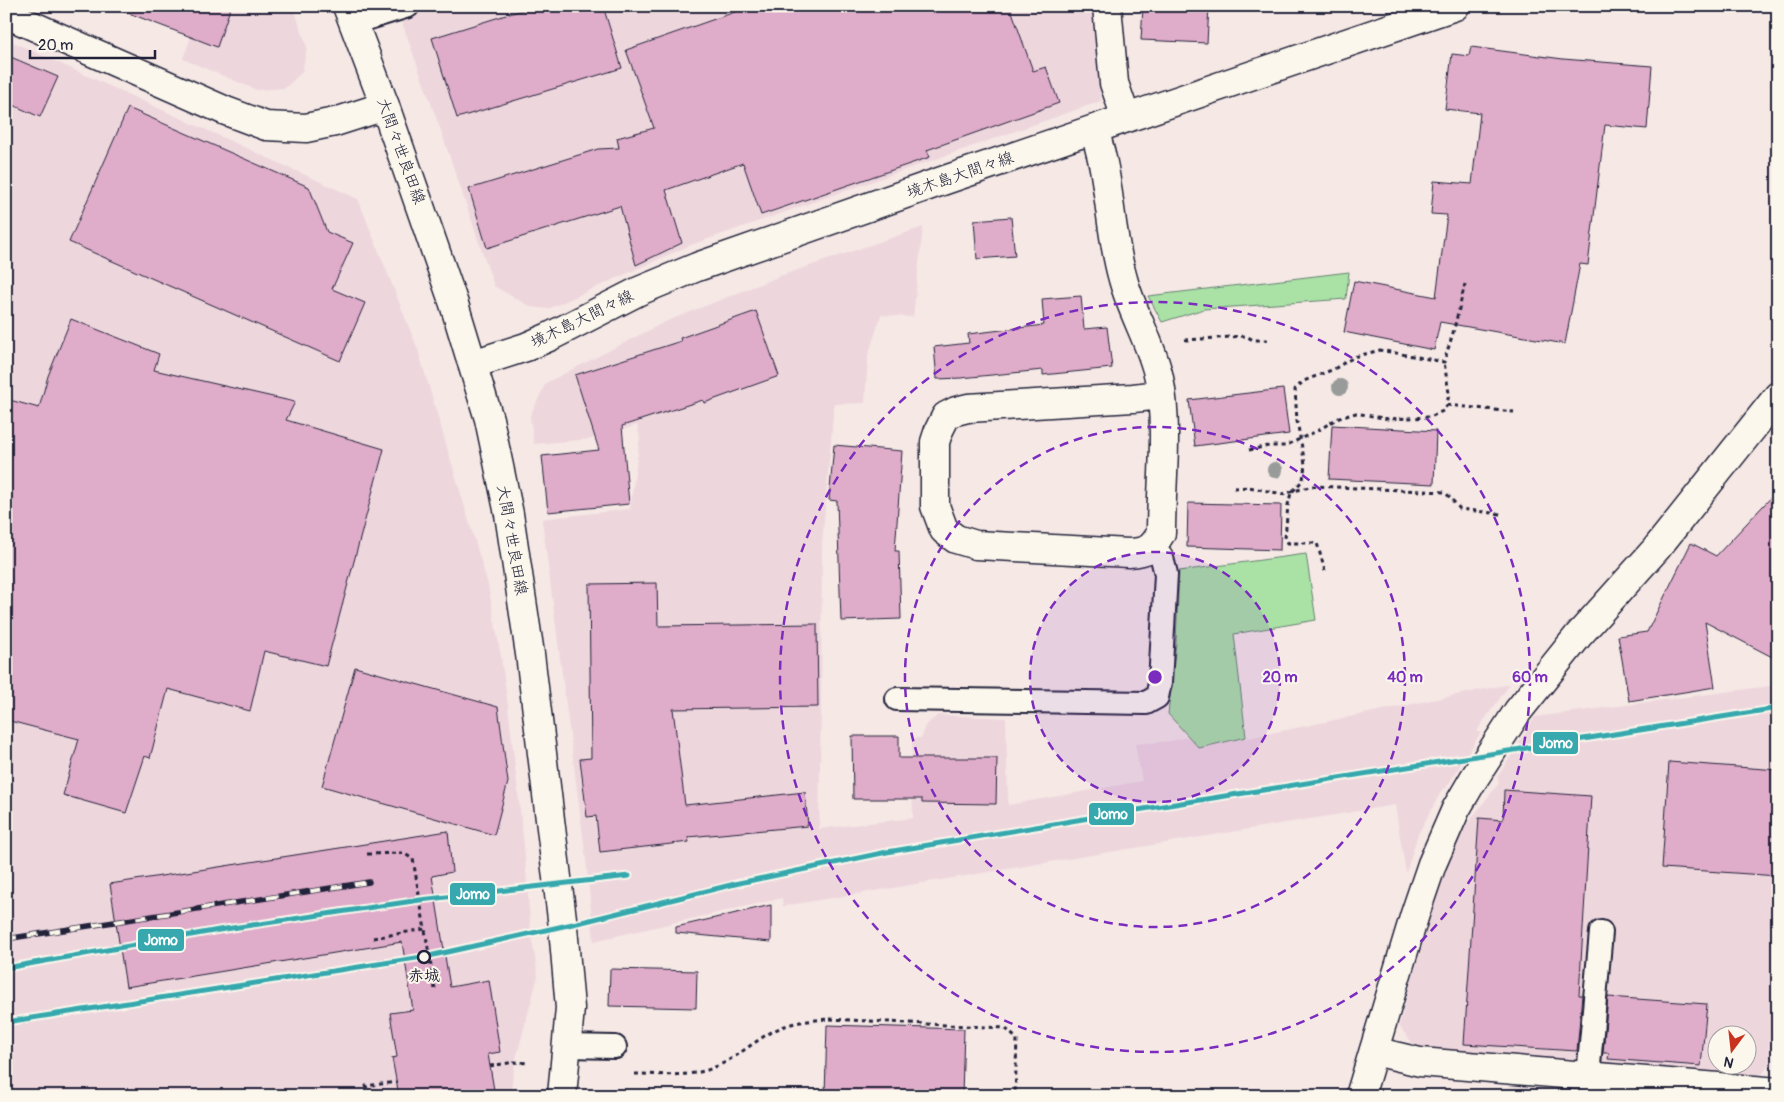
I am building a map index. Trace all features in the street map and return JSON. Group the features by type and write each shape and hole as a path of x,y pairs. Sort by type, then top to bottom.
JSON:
{"street":[{"path":"1108,6 1114,83 1126,118"},
{"name":"境木島大間々線","path":"473,364 526,347 639,291 697,267 936,183 1095,130 1404,15 1455,6"},
{"path":"6,14 226,111 266,126 306,128 335,122 385,106"},
{"name":"大間々世良田線","path":"350,15 385,106 454,304 489,419 509,514 530,654 563,926 570,1008 562,1096"},
{"path":"1095,130 1105,173 1122,276 1128,297 1148,344 1159,378 1161,395 1164,431 1161,533 1154,545 1143,552 1129,553 976,545 956,539 944,530 935,506 936,442 939,430 946,416 968,408 1161,395"},
{"path":"1360,1096 1432,864 1456,809 1477,773 1518,711 1578,636 1656,549 1778,396"},
{"path":"1374,1050 1420,1062 1778,1092"}],"lane":[{"path":"350,15 408,6"},
{"path":"897,699 1146,703 1157,697 1160,683 1166,574 1162,558 1154,545"},
{"path":"1588,1076 1601,932"},
{"path":"567,1046 615,1047"}],"path":[{"path":"1249,450 1269,446 1285,446 1336,419 1356,412 1388,419 1430,417 1443,411 1447,404 1449,393 1444,362 1465,284"},
{"path":"1179,340 1246,336 1253,340 1269,340"},
{"path":"1325,571 1317,543 1288,543 1285,538 1286,516 1291,493 1303,480 1306,464 1297,421 1295,389 1304,381 1334,369 1354,357 1380,350 1444,362"},
{"path":"1447,404 1514,412"},
{"path":"1234,488 1249,487 1282,494 1313,486 1445,492 1460,509 1500,514"},
{"path":"367,854 403,853 413,859 435,989"},
{"path":"373,938 425,929"},
{"path":"634,1074 691,1074 714,1068 783,1026 802,1021 830,1019 1005,1028 1017,1039 1015,1096"},
{"path":"490,1066 515,1062 528,1063"},
{"path":"370,1096 366,1086 396,1082"}],"shaded area":[{"path":"161,6 293,6 307,47 302,72 285,88 257,90 183,59 191,37 155,23"},
{"path":"396,6 1092,6 1101,101 688,246 548,309 531,307 494,286"},
{"path":"6,39 358,199 418,350 488,585 501,657 524,846 531,934 538,976 515,1062 510,1096 6,1096"},
{"path":"923,227 913,317 881,315 868,356 865,403 834,404 822,544 819,829 913,818 912,738 922,738 924,727 938,715 1006,718 1008,805 1142,781 1135,744 1171,741 1188,737 1199,748 1510,684 1480,726 1477,732 1481,732 1446,788 1443,788 1418,834 1406,873 1395,805 783,906 782,898 594,941 586,859 542,519 630,509 640,438 637,425 591,439 534,444 530,416 546,383 665,322 783,275"},
{"path":"1778,685 1778,951 1773,952 1769,1065 1760,1077 1724,1074 1756,1074 1756,1024 1706,1024 1706,1072 1416,1048 1399,1026 1438,887 1464,828 1499,783 1497,778 1535,717"}],"green space":[{"path":"1349,272 1346,299 1204,309 1162,322 1148,296"},
{"path":"1306,554 1316,620 1234,634 1246,737 1199,748 1168,714 1176,643 1179,571"}],"building":[{"path":"119,6 231,6 217,47 118,9"},
{"path":"535,6 603,6 622,68 457,118 432,38"},
{"path":"752,6 1010,6 1033,71 1046,67 1059,103 927,150 930,157 761,215 743,163 666,190 682,243 636,265 620,206 487,248 469,189 598,149 619,148 617,138 654,128 626,50"},
{"path":"1143,6 1209,6 1207,43 1141,40"},
{"path":"1471,47 1563,59 1652,66 1647,129 1605,125 1588,265 1580,264 1565,344 1440,322 1434,350 1344,332 1354,281 1436,297 1447,215 1431,214 1434,181 1472,184 1480,113 1445,109 1452,54 1469,56"},
{"path":"6,55 58,77 40,117 6,102"},
{"path":"128,108 309,187 327,232 353,243 332,289 365,303 340,361 69,242"},
{"path":"1011,217 1015,256 977,259 974,220"},
{"path":"1081,296 1084,329 1107,327 1112,368 1043,375 1043,370 937,379 934,347 969,343 968,334 1044,325 1042,299"},
{"path":"756,311 779,376 704,403 703,400 622,426 629,504 548,512 542,456 599,450 575,375 681,341 680,338"},
{"path":"71,319 159,354 154,370 295,402 286,420 384,449 326,666 264,651 250,711 168,689 150,758 145,756 126,813 63,795 79,739 6,720 6,399 39,408 48,376"},
{"path":"1283,389 1289,434 1195,446 1189,400"},
{"path":"1332,425 1436,431 1434,484 1329,479"},
{"path":"834,445 902,451 895,551 899,551 901,619 841,621 837,501 829,500"},
{"path":"1778,490 1778,660 1705,622 1715,687 1629,701 1618,636 1647,632 1691,543 1716,556"},
{"path":"1188,503 1281,505 1280,550 1187,547"},
{"path":"657,583 658,626 817,624 818,707 673,709 685,805 805,792 808,826 688,837 689,842 600,852 596,816 587,817 580,759 591,758 589,584"},
{"path":"355,667 498,707 508,782 494,835 322,786"},
{"path":"852,736 899,736 899,758 997,758 996,804 922,803 922,799 853,799"},
{"path":"1669,762 1778,770 1778,876 1662,868"},
{"path":"1504,790 1591,796 1579,995 1582,995 1577,1051 1464,1044 1479,818 1503,820"},
{"path":"448,831 452,872 432,876 450,987 489,980 500,1052 488,1054 495,1096 399,1096 392,1058 397,1057 390,1013 413,1010 402,942 126,987 110,884"},
{"path":"771,905 771,942 676,933 676,927"},
{"path":"610,969 697,971 696,1008 609,1006"},
{"path":"1608,997 1707,1004 1701,1066 1608,1059 1609,1053 1603,1053"},
{"path":"827,1025 964,1029 962,1096 825,1096"}],"railway":[{"path":"6,939 369,882"}],"transit line":[{"name":"Jomo","path":"6,1022 429,956 586,921 739,883 887,852 1131,811 1778,708"},
{"name":"Jomo","path":"6,968 219,930 420,900 629,876"}],"place":[{"name":"赤城","path":"424,957"}]}
